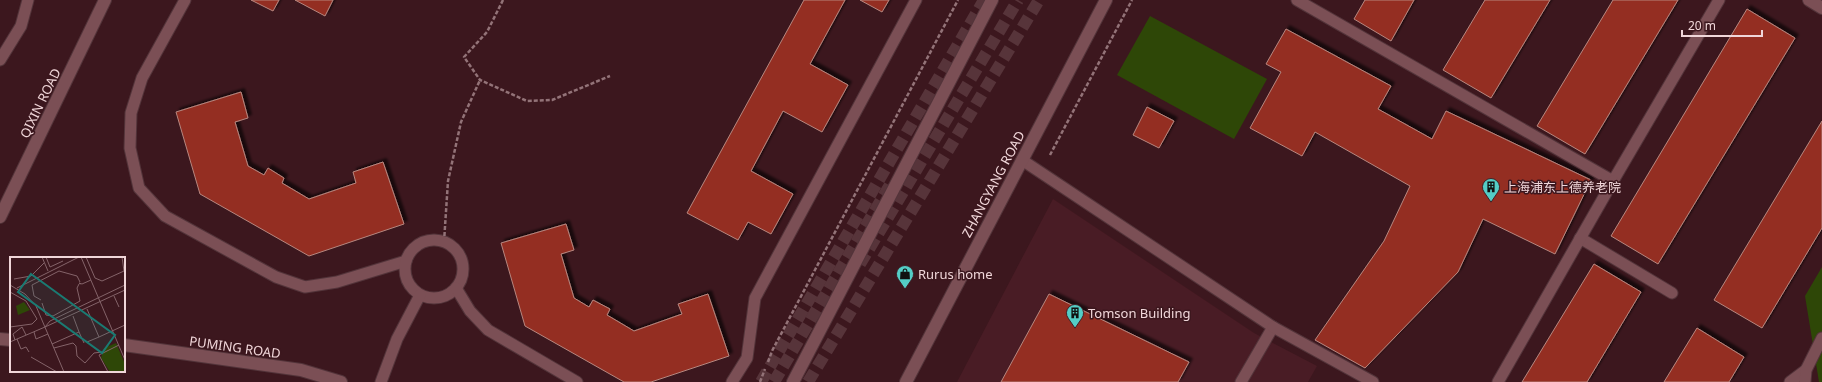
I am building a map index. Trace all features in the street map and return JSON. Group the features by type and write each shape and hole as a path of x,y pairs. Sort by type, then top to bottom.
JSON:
{"main road":[{"name":"QIXIN ROAD","path":"0,217 104,0"},
{"path":"793,382 992,0"},
{"name":"ZHANGYANG ROAD","path":"906,382 1106,0"},
{"path":"1809,0 1822,8"},
{"path":"0,339 10,340"},
{"name":"PUMING ROAD","path":"125,345 301,370 341,382"}],"lane":[{"path":"0,60 20,26 28,0"},
{"path":"185,0 142,78 131,113 130,148 139,188 165,216 276,278 305,287 337,282 406,261"},
{"path":"732,382 747,358 755,298 916,0"},
{"path":"1297,0 1614,181"},
{"path":"1498,382 1719,0"},
{"path":"1022,160 1272,327 1373,382"},
{"path":"1580,238 1672,293"},
{"path":"434,240 444,242 452,246 458,253 462,261 462,275 456,288 449,295 440,298 430,298 420,295 412,289 407,281 404,271 410,252 421,244 434,240"},
{"path":"456,288 470,311 488,330 577,382"},
{"path":"380,382 397,339 420,295"},
{"path":"1241,382 1272,327"},
{"path":"1805,382 1806,370 1822,338"},
{"path":"1790,382 1806,370"}],"path":[{"path":"503,0 487,32 464,57 480,80 527,101 552,100 610,76"},
{"path":"760,382 772,351 958,0"},
{"path":"444,242 448,181 461,122 480,80"}],"shaded area":[{"path":"1053,199 1254,333 1317,366 1308,382 957,382"}],"green space":[{"path":"1150,16 1267,79 1234,139 1117,75"},
{"path":"1822,267 1822,382 1819,382 1805,296"}],"building":[{"path":"251,0 279,0 273,11"},
{"path":"295,0 333,0 325,16"},
{"path":"804,0 845,0 810,64 848,85 822,132 783,111 751,171 793,194 771,234 748,222 738,240 687,213"},
{"path":"860,0 889,0 882,12"},
{"path":"1365,0 1414,0 1391,41 1354,19"},
{"path":"1485,0 1550,0 1491,98 1443,70"},
{"path":"1613,0 1678,0 1585,154 1537,126"},
{"path":"1747,9 1795,38 1658,264 1611,236"},
{"name":"上海浦东上德养老院","path":"1286,29 1391,86 1378,109 1432,139 1446,111 1591,180 1555,254 1483,219 1458,272 1365,368 1315,340 1384,241 1410,186 1315,132 1302,156 1250,128 1281,72 1266,64"},
{"path":"241,92 248,118 235,122 248,166 264,175 268,168 284,178 282,183 309,199 356,183 353,172 383,162 404,224 309,256 200,194 176,112"},
{"path":"1147,107 1174,121 1159,148 1133,135"},
{"path":"1822,121 1822,228 1762,328 1714,300"},
{"path":"566,224 574,250 561,254 574,298 589,307 593,300 610,309 607,315 634,331 682,314 678,304 708,294 729,356 651,382 624,382 525,326 501,243"},
{"path":"1594,264 1641,292 1587,382 1522,382"},
{"name":"Tomson Building","path":"1049,294 1189,362 1178,382 1001,382"},
{"path":"1697,328 1744,357 1729,382 1664,382"}],"tunnel":[{"path":"761,382 984,0"},
{"path":"860,264 1018,0"},
{"path":"808,382 1039,0"},
{"path":"774,382 890,185"}],"place":[{"name":"上海浦东上德养老院","path":"1491,202"},
{"name":"Rurus home","path":"905,289"},
{"name":"Tomson Building","path":"1075,328"}]}
